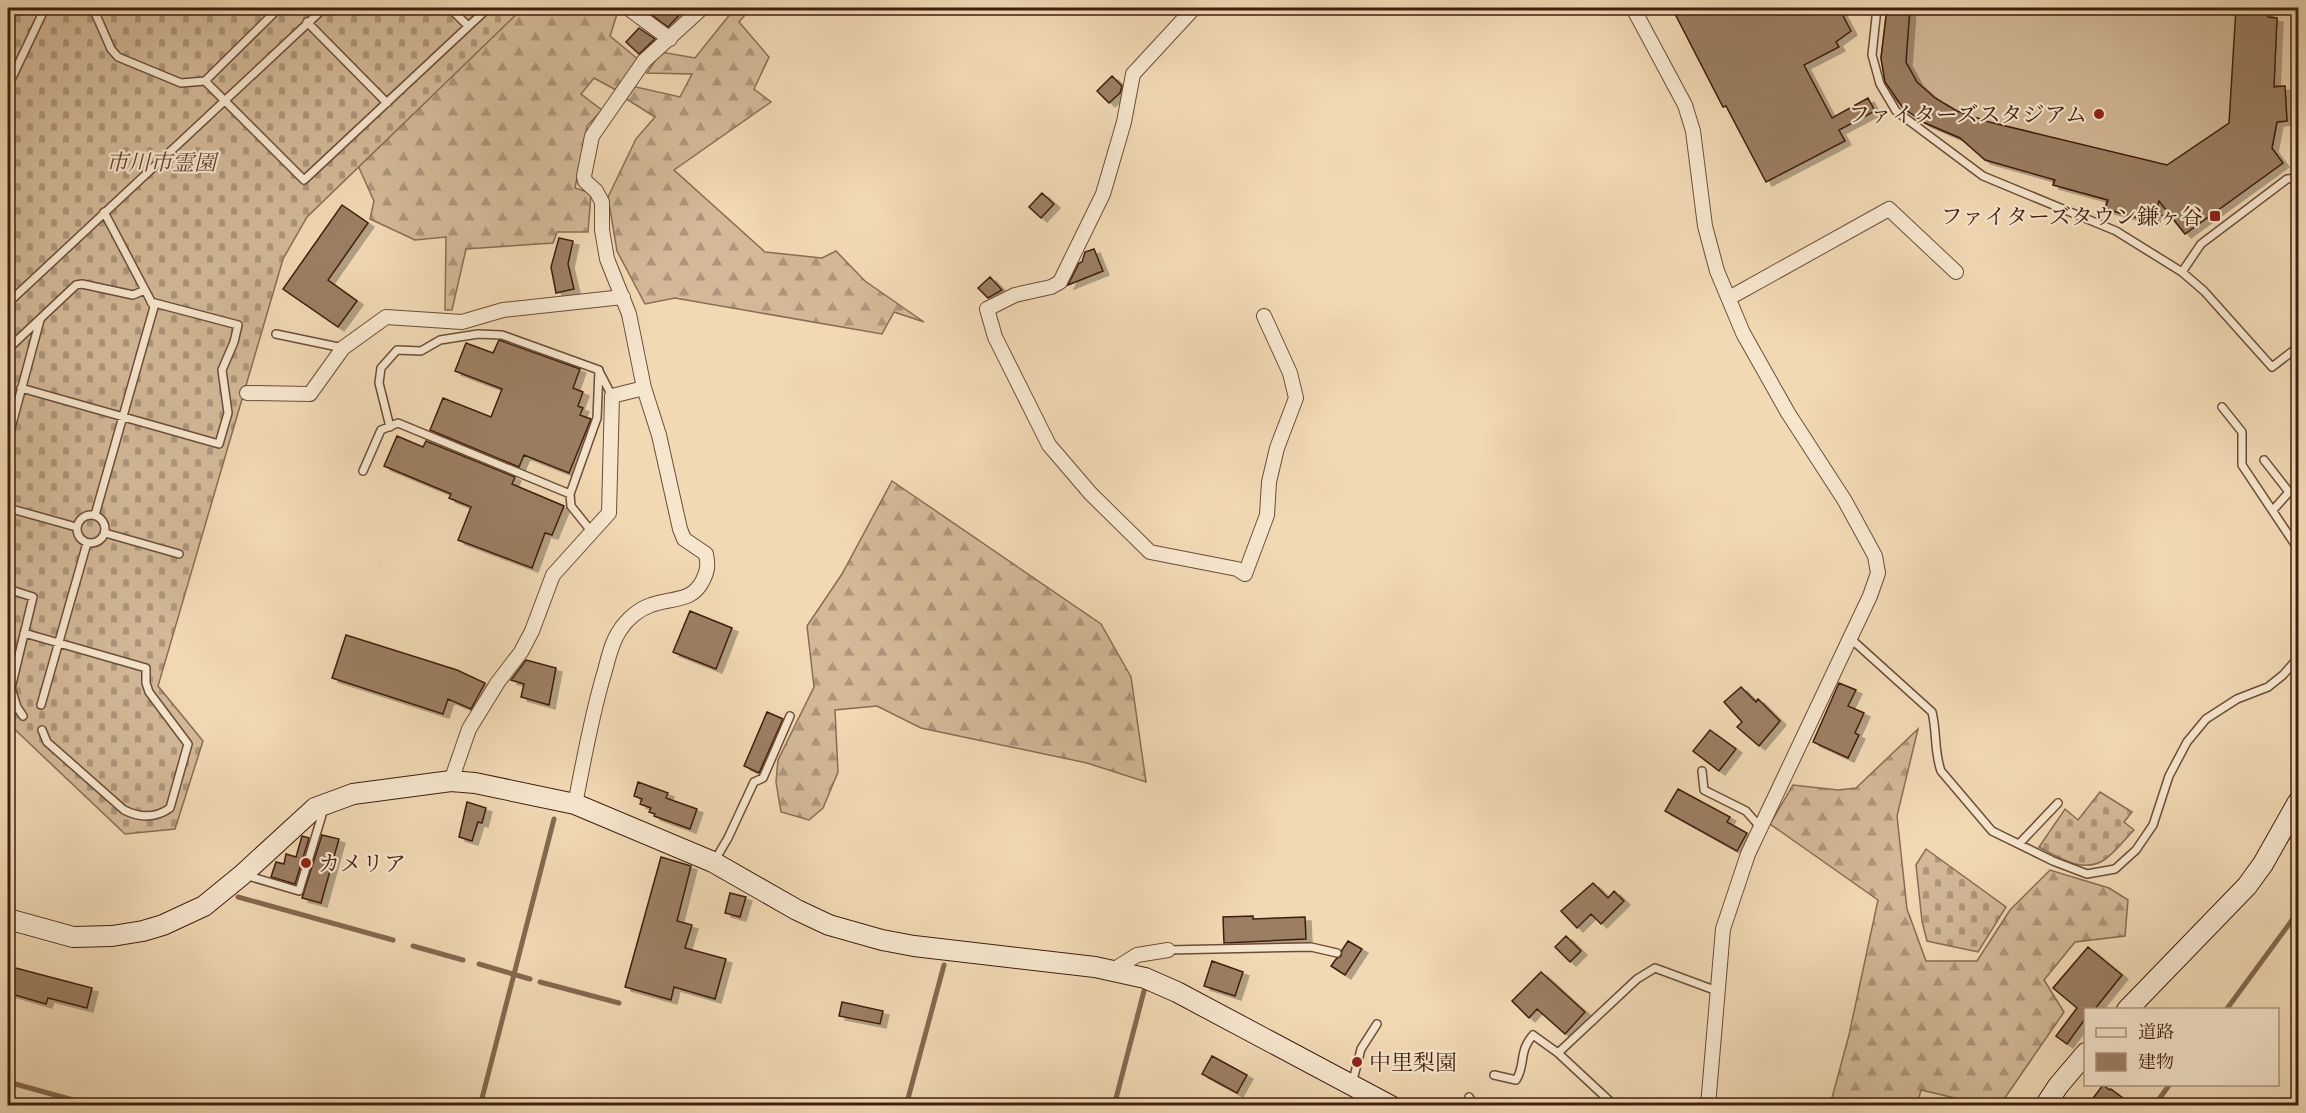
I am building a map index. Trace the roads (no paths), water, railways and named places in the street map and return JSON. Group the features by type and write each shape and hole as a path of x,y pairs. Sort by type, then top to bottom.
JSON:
{"street":[{"path":"628,8 670,39"},
{"path":"575,804 591,717 611,650 620,630 637,611 653,604 679,600 692,595 699,588 708,569 706,554 684,539 680,529 659,435 644,388 629,314 607,259 602,230 602,202 596,191 585,181 584,176 592,136 644,61 702,8"},
{"path":"1194,8 1133,74 1124,122 1103,194 1060,282 1051,287 1016,295 987,309 995,337 1049,445 1091,495 1150,552 1237,569 1245,574 1267,515 1269,483 1277,448 1296,398 1290,373 1264,316"},
{"path":"1633,8 1685,105 1694,131 1706,226 1717,271 1743,333 1788,413 1845,501 1875,556 1878,573 1850,638 1748,854 1723,929 1708,1106"},
{"path":"1729,298 1889,209 1956,272"},
{"path":"247,393 310,394 343,348 386,317 462,322 503,310 623,297"},
{"path":"451,781 469,729 498,682 521,652 532,631 553,575 609,513 612,396 644,388"},
{"path":"8,919 74,937 112,936 154,928 204,906 242,875 315,808 353,794 451,781 475,783 575,804 713,862 797,910 829,925 914,946 1113,970 1145,978 1391,1106"},
{"path":"2129,1008 2247,886 2263,864 2298,802"},
{"path":"1113,970 1137,955 1168,950"},
{"path":"2045,1106 2084,1054"}],"lane":[{"path":"8,86 45,8"},
{"path":"93,8 111,49 118,57 181,83 205,81 279,8"},
{"path":"8,303 324,8"},
{"path":"450,8 468,26"},
{"path":"205,81 304,180 488,8"},
{"path":"1877,8 1872,55 1880,84 1896,111 1983,176 2116,231 2182,272 2204,291 2272,367 2298,347"},
{"path":"308,22 387,102"},
{"path":"2182,272 2201,244 2287,179 2298,178"},
{"path":"95,515 154,307 104,212"},
{"path":"8,349 71,288 79,284 133,295 145,290"},
{"path":"21,388 219,444 228,413 222,370 234,342 237,325 152,302"},
{"path":"8,439 41,318"},
{"path":"276,334 343,348"},
{"path":"390,426 379,383 381,368 397,350 421,351 440,340 478,334 502,335 598,370 612,396"},
{"path":"591,531 571,506 570,494 597,418 598,370"},
{"path":"2222,407 2242,432 2242,465 2298,549"},
{"path":"363,471 381,430 398,423 570,494"},
{"path":"2264,459 2289,492"},
{"path":"2273,510 2289,492 2298,491"},
{"path":"8,508 76,527"},
{"path":"95,515 103,522 105,532 98,542 87,543 78,537 76,527 83,517 95,515"},
{"path":"105,532 179,554"},
{"path":"41,705 87,543"},
{"path":"8,589 33,597 10,691 23,716"},
{"path":"24,633 146,669 146,683 149,692 188,744 170,808 153,816 135,815 124,810 47,742 42,730"},
{"path":"1850,638 1932,712 1937,759 1941,771 1992,831 2087,874 2115,869 2136,850 2153,825 2169,776 2187,742 2206,719 2237,699 2268,687 2298,658"},
{"path":"713,862 728,838 754,782 763,778 790,716"},
{"path":"1702,771 1704,790 1746,811 1761,828"},
{"path":"2019,844 2058,803"},
{"path":"242,875 299,891 322,815 315,808"},
{"path":"1168,950 1311,947 1337,953"},
{"path":"1558,1053 1637,979 1655,968 1718,991"},
{"path":"1352,1084 1361,1048 1377,1024"},
{"path":"1494,1075 1516,1080 1519,1075 1524,1045 1533,1035 1558,1053 1615,1106"},
{"path":"1469,1097 1474,1106"}],"waterway":[{"path":"480,1106 554,819"},
{"path":"238,897 393,940"},
{"path":"2227,1008 2298,912"},
{"path":"413,946 463,960"},
{"path":"479,964 530,979"},
{"path":"906,1106 944,965"},
{"path":"540,982 619,1003"},
{"path":"1114,1106 1144,991"},
{"path":"8,1082 95,1106"},
{"path":"2154,1106 2169,1086"}],"place":[{"name":"ファイターズスタジアム","path":"2099,114"},
{"name":"ファイターズタウン鎌ヶ谷","path":"2215,216"},
{"name":"カメリア","path":"306,863"},
{"name":"中里梨園","path":"1357,1062"}],"park label":[{"name":"市川市霊園","path":"161,162"}]}
